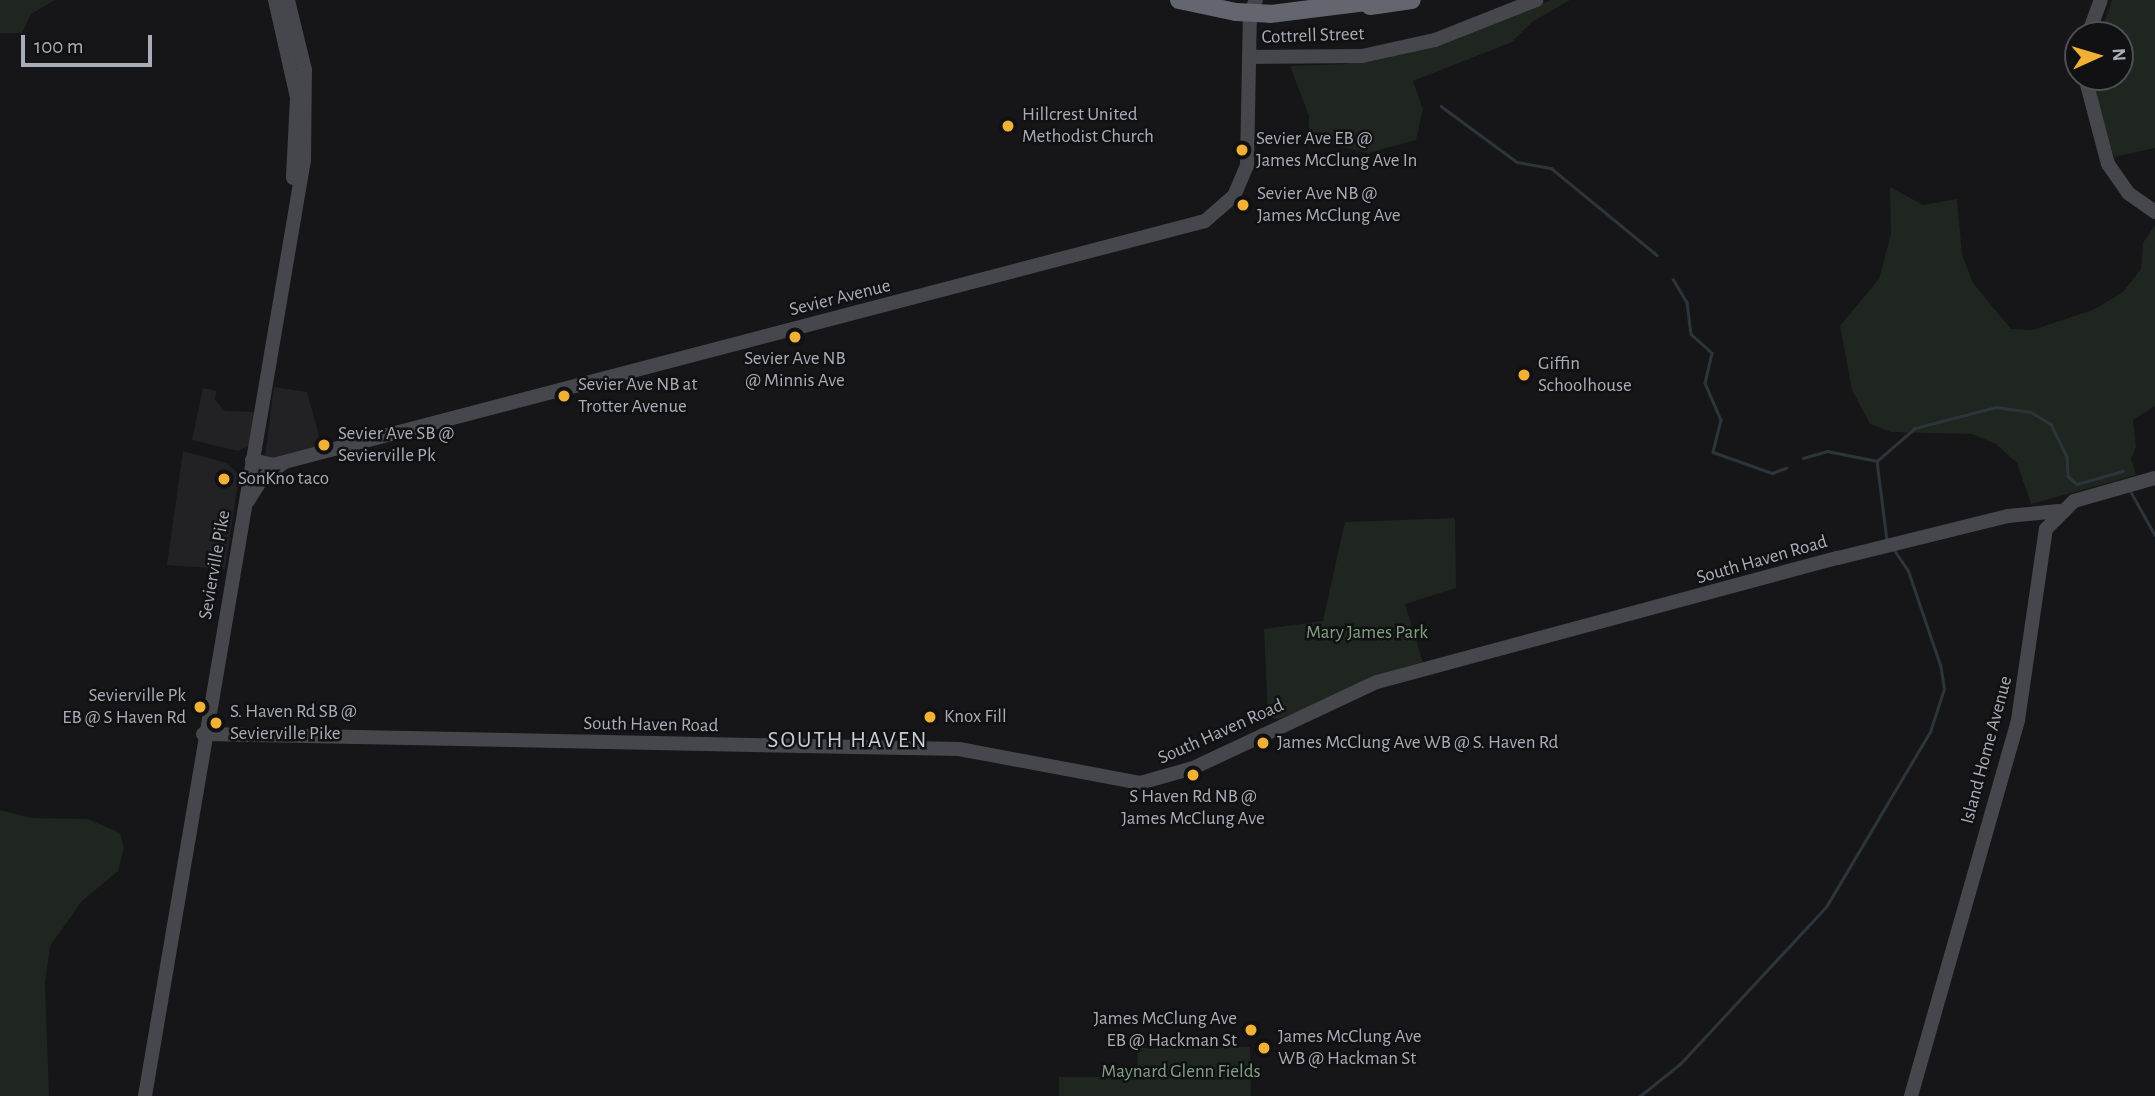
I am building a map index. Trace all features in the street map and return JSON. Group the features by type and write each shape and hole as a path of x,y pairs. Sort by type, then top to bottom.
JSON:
{"highway":[{"path":"1179,0 1236,12 1270,14 1412,0"},
{"path":"1328,10 1382,0"}],"street":[{"path":"275,0 295,73 295,160 291,221"},
{"name":"Sevierville Pike","path":"145,1096 203,734 245,505 308,119 300,38 288,0"},
{"name":"Sevier Avenue","path":"252,460 284,462 1205,221 1229,201 1244,176 1249,57 1256,0"},
{"name":"Cottrell Street","path":"1249,57 1362,56 1435,40 1536,0"},
{"path":"2093,21 2101,0"},
{"path":"2089,91 2108,164 2128,193 2155,212"},
{"path":"245,505 262,479 284,462"},
{"path":"2059,511 2078,499 2155,478"},
{"name":"South Haven Road","path":"203,734 959,749 1140,783 1193,768 1377,682 1838,558 2008,516 2059,511"},
{"name":"Island Home Avenue","path":"1911,1096 2015,732 2044,534 2059,511"}],"shaded area":[{"path":"274,387 307,392 322,447 273,461 265,457"},
{"path":"203,388 216,391 215,400 225,411 258,412 250,445 238,451 192,440"},
{"path":"183,451 227,463 239,475 225,569 167,565"}],"green space":[{"path":"0,0 55,0 31,14 22,33 0,33"},
{"path":"1551,0 1570,0 1532,22 1512,42 1413,81 1423,109 1416,140 1368,153 1309,139 1309,116 1290,66 1345,64 1429,47"},
{"path":"2112,0 2155,0 2155,148 2114,157 2093,91 2134,91 2134,21 2105,21"},
{"path":"1890,187 1923,205 1957,199 1962,255 1973,283 2011,329 2033,330 2093,310 2123,292 2141,269 2143,243 2155,225 2155,406 2133,420 2136,447 2131,459 2136,475 2031,504 2017,463 1996,444 1972,434 1891,432 1870,424 1852,390 1840,326 1879,279 1891,234"},
{"name":"Mary James Park","path":"1455,518 1456,588 1405,604 1423,663 1279,719 1268,718 1264,629 1323,621 1345,522"},
{"path":"0,810 31,818 88,819 120,833 124,848 118,871 82,901 50,946 45,983 49,1096 0,1096"},
{"name":"Maynard Glenn Fields","path":"1250,1047 1251,1096 1059,1096 1059,1077 1138,1077 1137,1048"}],"waterway":[{"path":"1441,106 1517,162 1551,168 1657,255"},
{"path":"1673,279 1687,302 1691,334 1712,353 1705,383 1721,420 1713,452 1772,473 1786,468"},
{"path":"1803,458 1827,451 1877,461 1915,428 1996,407 2031,412 2051,424 2067,457 2068,476 2077,484 2123,471"},
{"path":"1877,461 1887,540"},
{"path":"2131,492 2155,535"},
{"path":"1640,1096 1680,1064 1826,907 1930,732 1944,689 1940,665 1908,571 1894,550"}],"place":[{"name":"Hillcrest United Methodist Church","path":"1008,126"},
{"name":"Sevier Ave EB @ James McClung Ave In","path":"1242,150"},
{"name":"Sevier Ave NB @ James McClung Ave","path":"1243,205"},
{"name":"Sevier Ave NB @ Minnis Ave","path":"795,337"},
{"name":"Giffin Schoolhouse","path":"1524,375"},
{"name":"Sevier Ave NB at Trotter Avenue","path":"564,396"},
{"name":"Sevier Ave SB @ Sevierville Pk","path":"324,445"},
{"name":"SonKno taco","path":"224,479"},
{"name":"Sevierville Pk EB @ S Haven Rd","path":"200,707"},
{"name":"Knox Fill","path":"930,717"},
{"name":"S. Haven Rd SB @ Sevierville Pike","path":"216,723"},
{"name":"James McClung Ave WB @ S. Haven Rd","path":"1263,743"},
{"name":"S Haven Rd NB @ James McClung Ave","path":"1193,775"},
{"name":"James McClung Ave EB @ Hackman St","path":"1251,1030"},
{"name":"James McClung Ave WB @ Hackman St","path":"1264,1048"}],"district":[{"name":"SOUTH HAVEN","path":"848,741"}]}
